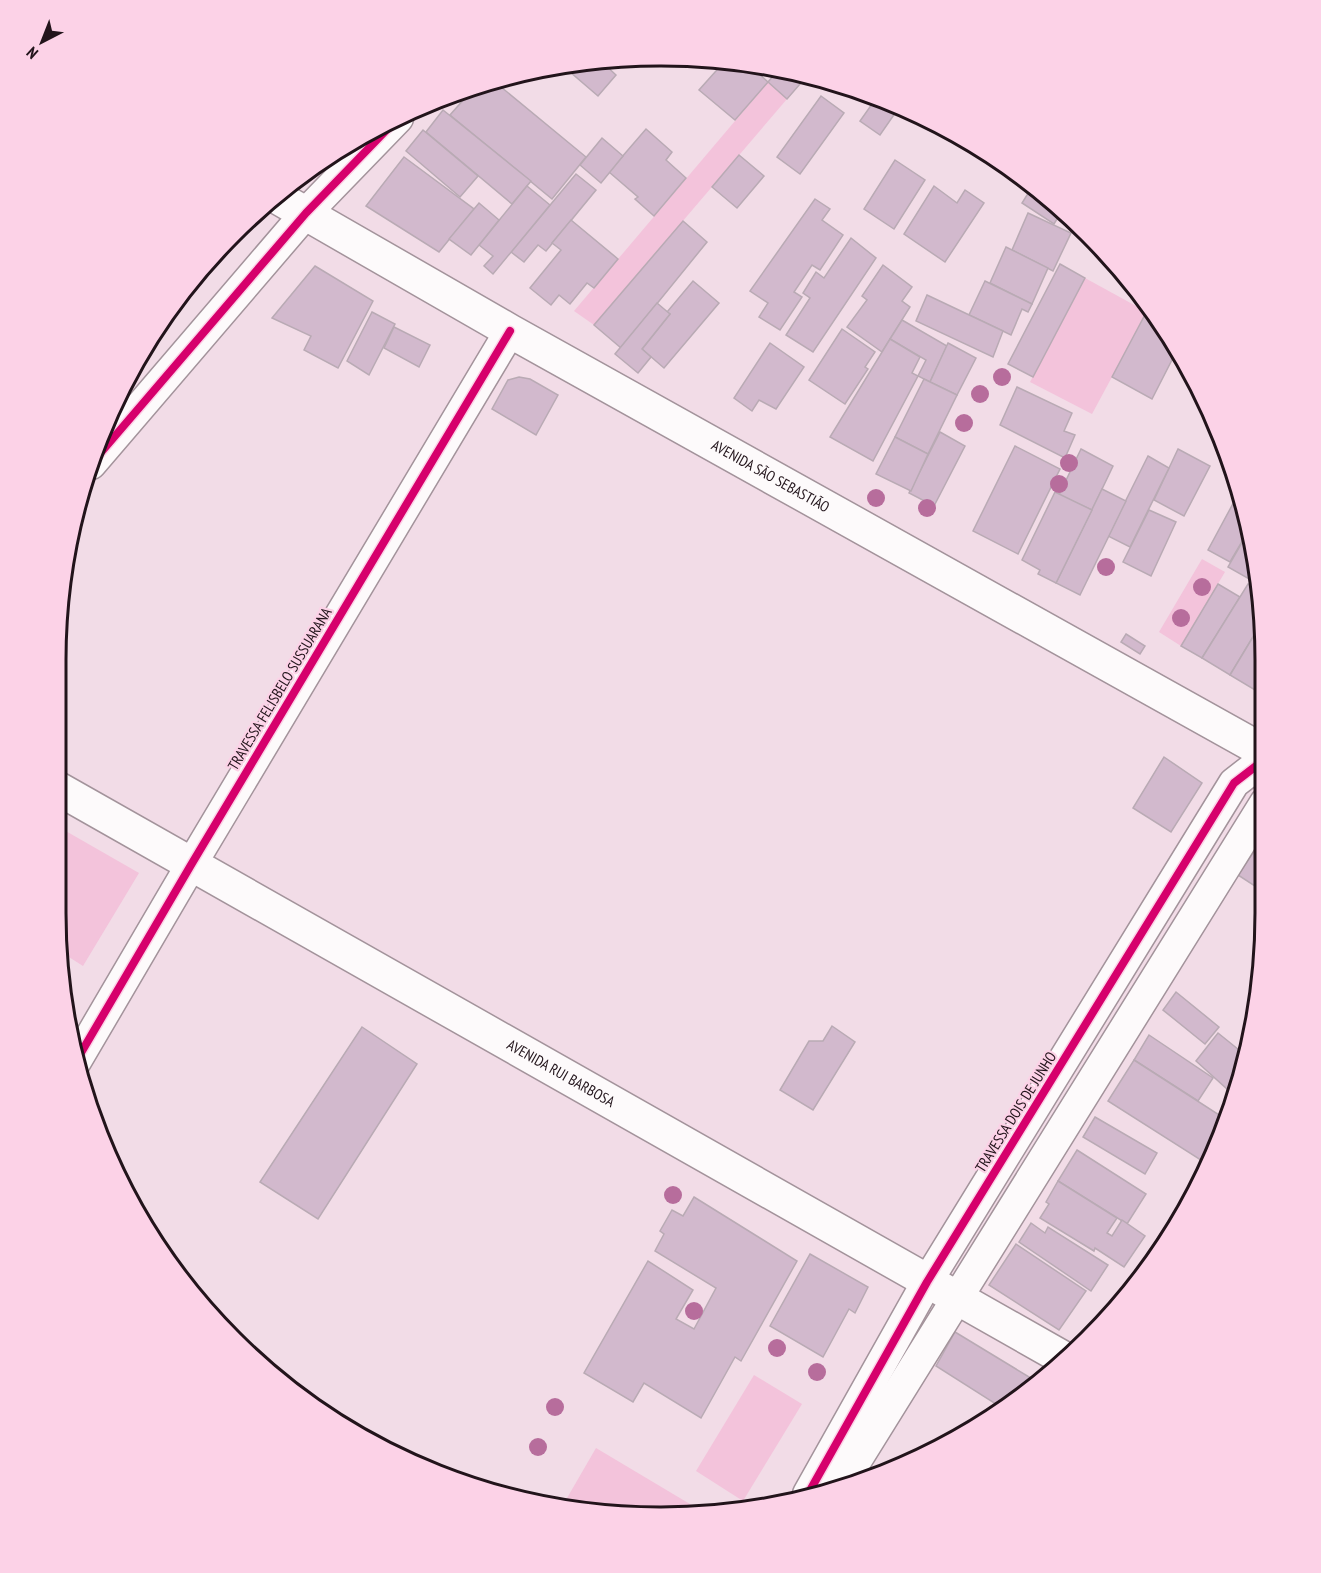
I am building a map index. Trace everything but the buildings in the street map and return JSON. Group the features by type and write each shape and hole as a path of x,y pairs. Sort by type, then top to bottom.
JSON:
{"main road":[{"name":"AVENIDA SÃO SEBASTIÃO","path":"284,201 510,331 1255,746"},
{"name":"AVENIDA RUI BARBOSA","path":"66,793 1057,1355"}],"street":[{"path":"106,446 306,213 380,137"},
{"name":"TRAVESSA FELISBELO SUSSUARANA","path":"82,1050 510,331"},
{"name":"TRAVESSA DOIS DE JUNHO","path":"812,1488 927,1282 1234,783 1255,767"},
{"path":"847,1477 1255,819"}],"shaded area":[{"path":"768,82 787,99 594,325 574,311"},
{"path":"1085,278 1138,307 1145,316 1092,414 1030,382"},
{"path":"1202,559 1225,572 1181,646 1159,632"},
{"path":"66,831 139,873 83,966 68,956"},
{"path":"754,1375 802,1404 743,1501 696,1471"},
{"path":"596,1448 693,1506 622,1506 566,1499"}],"cycle path":[{"path":"106,446 306,213 380,137"},
{"path":"82,1050 510,331"},
{"path":"812,1488 927,1282 1234,783 1255,767"}]}
